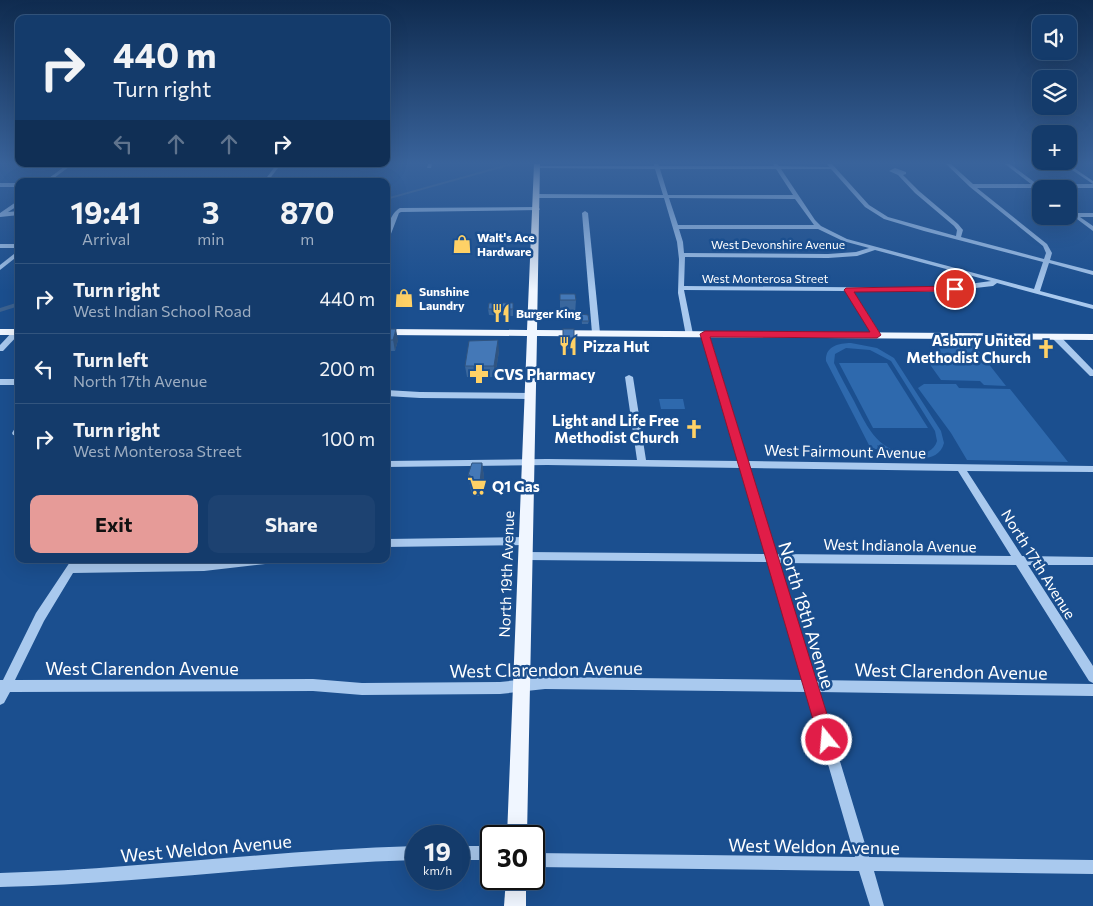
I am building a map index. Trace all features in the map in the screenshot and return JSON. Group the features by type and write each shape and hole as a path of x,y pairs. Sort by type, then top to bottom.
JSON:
{"main road":[{"name":"North 19th Avenue","path":"518,825 536,209"},
{"path":"0,332 15,332"},
{"path":"390,332 1093,337"},
{"path":"515,906 516,890"}],"street":[{"path":"1,214 13,206"},
{"path":"669,206 682,255 681,288 689,334"},
{"path":"802,206 820,227 845,240 873,249 1037,291 1093,308"},
{"path":"867,206 879,214 905,225 1093,273"},
{"path":"934,206 960,230 958,238"},
{"path":"997,206 1045,245 1049,253 1037,291"},
{"path":"390,230 397,212 400,210 536,209"},
{"path":"1,214 15,213"},
{"path":"585,213 596,333"},
{"path":"1077,215 1093,215"},
{"path":"1077,217 1093,229"},
{"path":"676,227 820,227"},
{"path":"0,246 15,246"},
{"name":"West Devonshire Avenue","path":"682,255 828,256 857,254 873,249"},
{"path":"0,268 15,255"},
{"name":"West Monterosa Street","path":"681,288 955,289 993,284 995,280"},
{"path":"849,290 877,335"},
{"name":"North 18th Avenue","path":"705,334 877,906"},
{"path":"0,349 15,335"},
{"path":"1055,336 1093,374"},
{"path":"629,377 642,463"},
{"path":"0,382 15,382"},
{"path":"390,393 429,396 531,396"},
{"name":"West Fairmount Avenue","path":"390,464 529,462 1093,469"},
{"name":"North 17th Avenue","path":"960,466 1093,677"},
{"name":"West Indianola Avenue","path":"390,543 772,559 1093,562"},
{"path":"0,699 4,686 40,617 74,564 204,567 239,563"},
{"name":"West Clarendon Avenue","path":"4,686 313,685 362,689 500,688 545,683 1093,690"},
{"name":"West Weldon Avenue","path":"0,880 96,877 266,861 334,856 405,854"},
{"name":"West Weldon Avenue","path":"545,860 1093,867"}],"shaded area":[{"path":"846,343 877,348 894,358 941,431 944,443 940,451 933,456 914,458 893,453 877,445 879,449 871,449 826,361 826,356 830,349","holes":["846,348 870,350 891,361 935,431 937,441 929,451 915,454 892,450 876,438 864,421 834,363 835,354"]},
{"path":"951,344 973,344 1006,386 984,385 980,381 941,380 931,366 930,359 939,348"},
{"path":"839,363 887,363 928,428 873,428"},
{"path":"924,384 956,384 959,388 1010,389 1068,462 967,460 951,433 918,388"},
{"path":"659,399 683,399 685,409 661,409"}],"building":[{"path":"560,294 575,294 576,300 560,300"},
{"path":"489,303 513,303 513,309 488,309"},
{"path":"581,314 588,315 589,321 582,321"},
{"path":"390,329 396,329 393,340 390,340"},
{"path":"563,329 574,329 574,338 563,338"},
{"path":"498,340 494,366 480,366 480,369 474,369 474,366 465,366 469,341"},
{"path":"472,463 482,463 480,482 469,482 470,475 468,475"}],"waterway":[{"path":"0,310 15,305"}],"place":[{"name":"Walt's Ace Hardware","path":"462,244"},
{"name":"Sunshine Laundry","path":"404,298"},
{"name":"Burger King","path":"501,313"},
{"name":"Pizza Hut","path":"568,346"},
{"name":"Asbury United Methodist Church","path":"1046,349"},
{"name":"CVS Pharmacy","path":"479,374"},
{"name":"Light and Life Free Methodist Church","path":"694,429"},
{"name":"Q1 Gas","path":"477,486"}],"route":[{"path":"827,740 705,334 877,335 849,290 955,289"}]}
